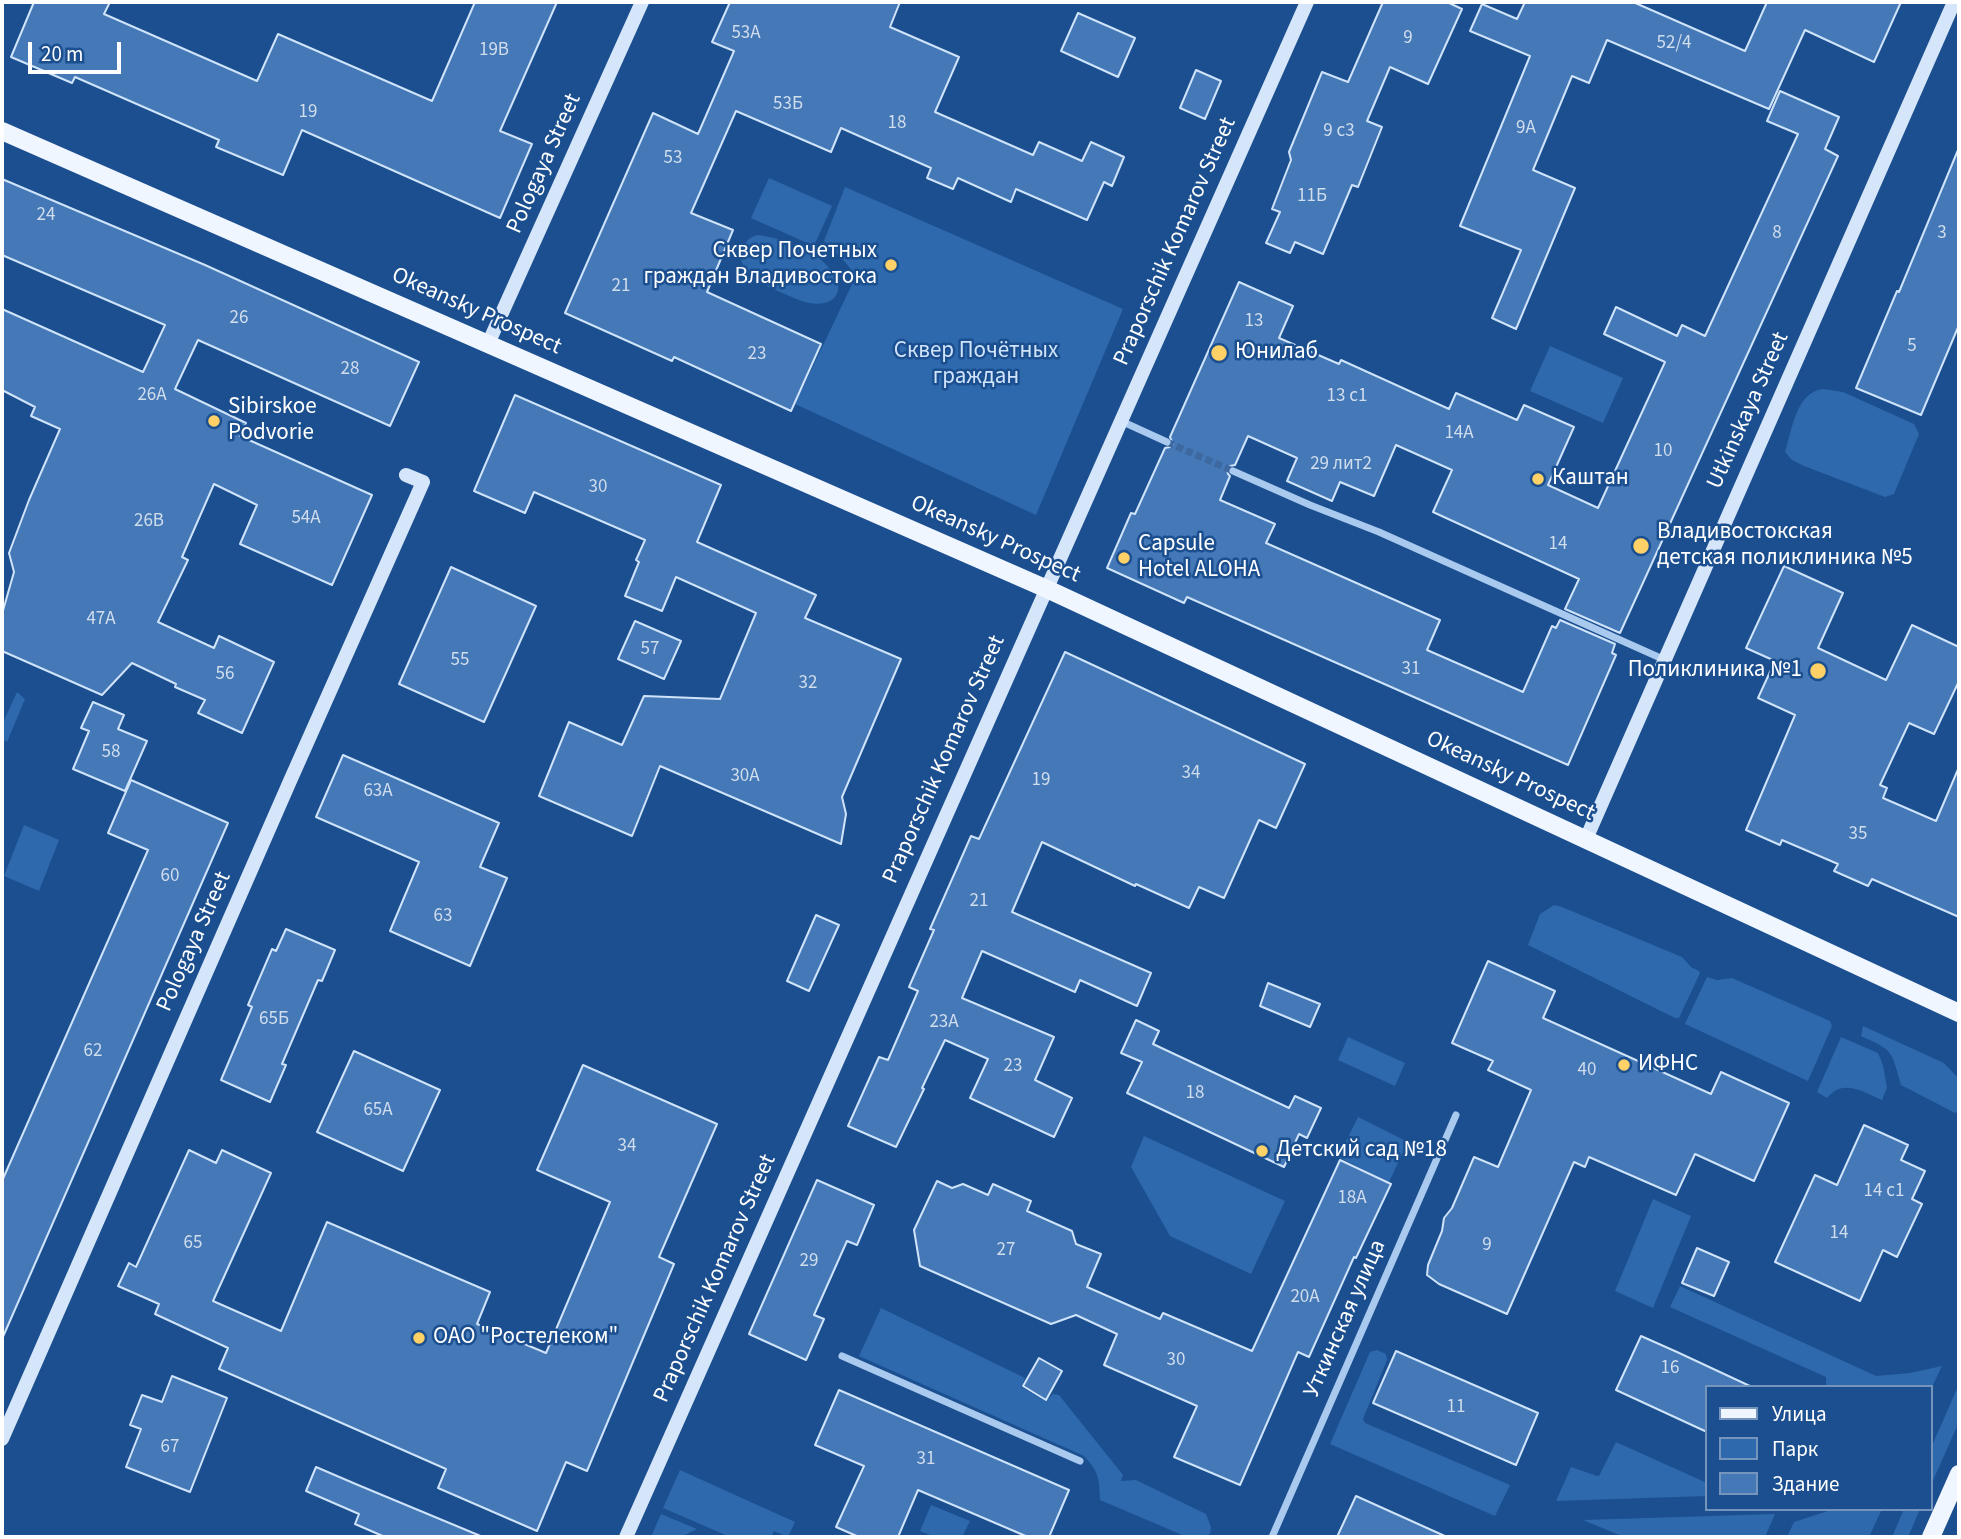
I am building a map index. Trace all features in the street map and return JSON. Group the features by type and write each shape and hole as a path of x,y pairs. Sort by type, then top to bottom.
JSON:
{"main road":[{"name":"Pologaya Street","path":"488,344 642,2"},
{"name":"Praporschik Komarov Street","path":"626,1537 1307,2"},
{"name":"Utkinskaya Street","path":"1586,839 1954,2"},
{"name":"Okeansky Prospect","path":"2,131 1047,589 1959,1013"},
{"name":"Pologaya Street","path":"2,1439 423,482 405,475"},
{"path":"1931,1537 1959,1474"}],"street":[{"path":"1121,421 1167,442"},
{"path":"1233,471 1379,532 1665,660"},
{"name":"Уткинская улица","path":"1272,1537 1456,1115"},
{"path":"842,1356 1080,1461"}],"green space":[{"path":"769,178 832,206 814,246 751,218"},
{"name":"Сквер Почётных граждан","path":"845,187 1123,309 1036,515 795,404 856,276 824,241"},
{"path":"758,235 788,242 816,255 836,279 837,294 826,302 809,303 759,281 750,274 741,258 747,241"},
{"path":"1550,346 1623,378 1603,423 1530,391"},
{"path":"1823,389 1843,392 1914,424 1919,434 1894,494 1885,497 1804,466 1792,460 1785,452 1801,404 1814,392"},
{"path":"17,692 25,699 7,742 2,739 2,725"},
{"path":"24,825 59,840 39,891 4,876"},
{"path":"1554,905 1682,957 1699,971 1679,1018 1528,945 1540,914"},
{"path":"1707,977 1717,980 1732,978 1830,1021 1832,1026 1808,1081 1685,1024"},
{"path":"1863,1026 1944,1063 1958,1078 1959,1111 1955,1113 1901,1085 1890,1053 1861,1036"},
{"path":"1348,1037 1405,1063 1395,1086 1338,1060"},
{"path":"1841,1037 1878,1053 1887,1088 1882,1100 1853,1088 1840,1089 1827,1098 1817,1092"},
{"path":"1358,1117 1408,1142 1389,1182 1338,1157"},
{"path":"1144,1136 1285,1201 1251,1274 1170,1236 1131,1167"},
{"path":"1653,1199 1691,1216 1653,1308 1615,1291"},
{"path":"1680,1286 1876,1376 1910,1373 1942,1366 1933,1385 1826,1385 1826,1377 1670,1307"},
{"path":"881,1308 1025,1378 1021,1387 1046,1401 1053,1394 1059,1395 1123,1475 1121,1481 1136,1480 1206,1514 1211,1527 1210,1534 1187,1537 1100,1500 1097,1476 1084,1456 859,1356"},
{"path":"1377,1350 1386,1354 1387,1360 1363,1419 1365,1423 1510,1485 1495,1516 1330,1444 1370,1352"},
{"path":"1959,1384 1959,1422 1933,1480 1933,1443"},
{"path":"1616,1442 1706,1483 1706,1496 1556,1501 1571,1467 1599,1476"},
{"path":"680,1470 795,1522 788,1537 774,1531 771,1537 730,1537 663,1508"},
{"path":"931,1505 970,1521 962,1537 935,1537 920,1531"},
{"path":"1828,1511 1881,1511 1869,1537 1787,1537 1794,1522"},
{"path":"1903,1511 1919,1511 1908,1537 1892,1537"},
{"path":"661,1514 697,1529 681,1537 651,1537"},
{"path":"1775,1514 1765,1537 1624,1537 1583,1520"}],"building":[{"path":"34,2 110,2 104,14 257,81 278,34 432,101 475,2 557,2 500,131 532,144 500,218 302,130 283,175 216,147 219,140 75,77 72,83 11,57"},
{"path":"730,2 900,2 890,27 959,57 935,112 1033,155 1039,142 1082,161 1091,142 1124,157 1112,186 1104,182 1087,220 1016,189 1011,202 958,178 953,189 927,178 931,168 841,128 831,152 736,111 691,213 733,230 707,292 821,344 791,411 674,357 672,361 565,313 653,113 698,134 734,51 712,42"},
{"path":"1383,2 1447,2 1462,9 1428,84 1390,67 1367,121 1382,127 1358,187 1352,185 1323,254 1295,242 1290,253 1266,243 1280,212 1272,209 1291,160 1289,152 1322,72 1348,82"},
{"path":"1525,2 1633,2 1745,51 1767,2 1901,2 1874,62 1805,30 1769,109 1607,40 1589,83 1572,76 1533,170 1575,188 1516,329 1492,318 1521,250 1460,226 1530,56 1470,31 1482,4 1517,19"},
{"path":"1078,13 1135,38 1118,77 1061,51"},
{"path":"1196,70 1221,81 1205,119 1180,108"},
{"path":"1780,91 1839,117 1825,149 1838,156 1620,633 1565,609 1579,579 1433,512 1452,470 1396,445 1374,496 1340,482 1332,501 1287,481 1297,458 1248,436 1235,465 1227,469 1230,476 1220,500 1275,524 1266,543 1440,620 1427,650 1523,692 1552,626 1556,628 1560,620 1615,644 1612,653 1616,655 1568,765 1187,597 1184,603 1107,568 1131,513 1135,514 1165,448 1173,444 1170,437 1239,282 1293,306 1279,338 1339,364 1341,360 1449,409 1456,393 1517,420 1524,405 1574,427 1548,485 1598,508 1665,362 1604,334 1616,307 1677,336 1682,325 1705,336 1798,134 1767,121"},
{"path":"1958,150 1959,325 1921,415 1856,388"},
{"path":"2,179 205,265 419,362 390,426 198,340 175,389 246,423 240,436 372,495 332,585 240,544 257,505 214,484 182,557 188,560 158,622 214,648 219,636 274,662 242,733 198,713 205,700 132,663 102,695 2,651 2,614 14,572 9,553 60,429 31,416 35,407 2,390 2,309 143,372 165,325 2,255"},
{"path":"515,395 721,485 697,542 816,595 805,618 901,659 842,797 846,814 841,844 660,766 632,836 539,796 569,722 622,745 644,696 720,699 756,613 676,577 662,611 625,596 645,540 534,492 525,513 474,491"},
{"path":"1784,566 1843,593 1818,648 1886,680 1912,625 1959,647 1959,681 1934,734 1909,723 1880,785 1887,788 1883,798 1936,821 1959,767 1959,917 1872,879 1868,886 1834,871 1838,864 1782,840 1780,845 1746,830 1795,715 1758,698 1775,661 1746,648"},
{"path":"451,567 536,606 484,722 399,684"},
{"path":"635,621 681,641 664,679 618,659"},
{"path":"1065,652 1305,764 1276,828 1259,820 1224,898 1199,887 1189,908 1042,842 1012,912 1151,973 1137,1006 1080,980 1075,992 982,951 962,998 1054,1037 1035,1080 1072,1098 1054,1137 970,1098 988,1059 945,1040 896,1147 848,1126 879,1057 888,1060 918,991 909,987 934,930 930,929 971,836 979,839"},
{"path":"93,702 124,715 118,729 147,741 125,791 73,769 89,731 81,728"},
{"path":"343,755 499,823 480,867 507,878 470,966 390,931 419,862 316,817"},
{"path":"131,780 228,823 2,1339 2,1181 148,850 108,833"},
{"path":"816,915 839,925 809,991 787,981"},
{"path":"286,929 335,950 322,981 318,980 282,1064 286,1065 270,1102 221,1080 252,1007 248,1005 272,949 276,951"},
{"path":"1488,961 1555,991 1543,1018 1711,1094 1721,1072 1789,1103 1754,1181 1695,1154 1676,1195 1589,1157 1585,1167 1574,1162 1507,1314 1439,1284 1427,1275 1444,1218 1452,1208 1474,1157 1498,1167 1531,1090 1488,1070 1493,1061 1452,1043"},
{"path":"1268,983 1320,1004 1310,1027 1260,1006"},
{"path":"1136,1020 1159,1031 1153,1044 1289,1108 1295,1096 1321,1108 1307,1138 1299,1134 1284,1167 1127,1093 1142,1062 1121,1053"},
{"path":"354,1051 440,1090 403,1171 317,1132"},
{"path":"583,1065 717,1124 659,1257 674,1264 587,1471 566,1462 537,1531 438,1488 446,1469 219,1369 228,1348 155,1314 159,1304 118,1286 129,1263 136,1267 189,1150 216,1163 222,1150 271,1173 213,1301 281,1331 327,1222 490,1292 477,1324 546,1353 610,1202 537,1170"},
{"path":"1864,1125 1908,1145 1901,1160 1925,1171 1912,1199 1922,1204 1897,1257 1883,1250 1860,1301 1775,1262 1815,1175 1837,1185"},
{"path":"1340,1160 1391,1184 1356,1258 1354,1257 1309,1357 1298,1352 1240,1485 1174,1457 1197,1406 1104,1365 1117,1334 1076,1315 1051,1324 920,1266 914,1230 937,1181 952,1188 963,1184 988,1195 993,1184 1031,1201 1027,1211 1072,1231 1076,1244 1101,1254 1087,1287 1160,1319 1163,1313 1252,1351"},
{"path":"817,1180 874,1205 857,1245 847,1241 814,1315 824,1319 806,1360 749,1334"},
{"path":"1697,1248 1729,1262 1714,1296 1682,1283"},
{"path":"1641,1336 1748,1385 1706,1385 1706,1432 1616,1390"},
{"path":"1396,1351 1538,1413 1516,1465 1373,1403"},
{"path":"1039,1358 1062,1371 1046,1400 1023,1386"},
{"path":"172,1376 227,1398 190,1492 126,1467 141,1429 130,1425 142,1395 162,1402"},
{"path":"839,1390 1069,1490 1049,1537 1028,1537 918,1490 898,1537 859,1537 836,1527 864,1466 815,1445"},
{"path":"316,1467 483,1537 385,1537 355,1524 359,1514 306,1491"},
{"path":"1356,1496 1447,1537 1337,1537"}],"tunnel":[{"path":"1167,442 1233,471"}],"place":[{"name":"Сквер Почетных граждан Владивостока","path":"891,265"},
{"name":"Юнилаб","path":"1219,353"},
{"name":"Sibirskoe Podvorie","path":"214,421"},
{"name":"Каштан","path":"1538,479"},
{"name":"Владивостокская детская поликлиника №5","path":"1641,546"},
{"name":"Capsule Hotel ALOHA","path":"1124,558"},
{"name":"Поликлиника №1","path":"1818,671"},
{"name":"ИФНС","path":"1624,1065"},
{"name":"Детский сад №18","path":"1262,1151"},
{"name":"ОАО \"Ростелеком\"","path":"419,1338"}]}
